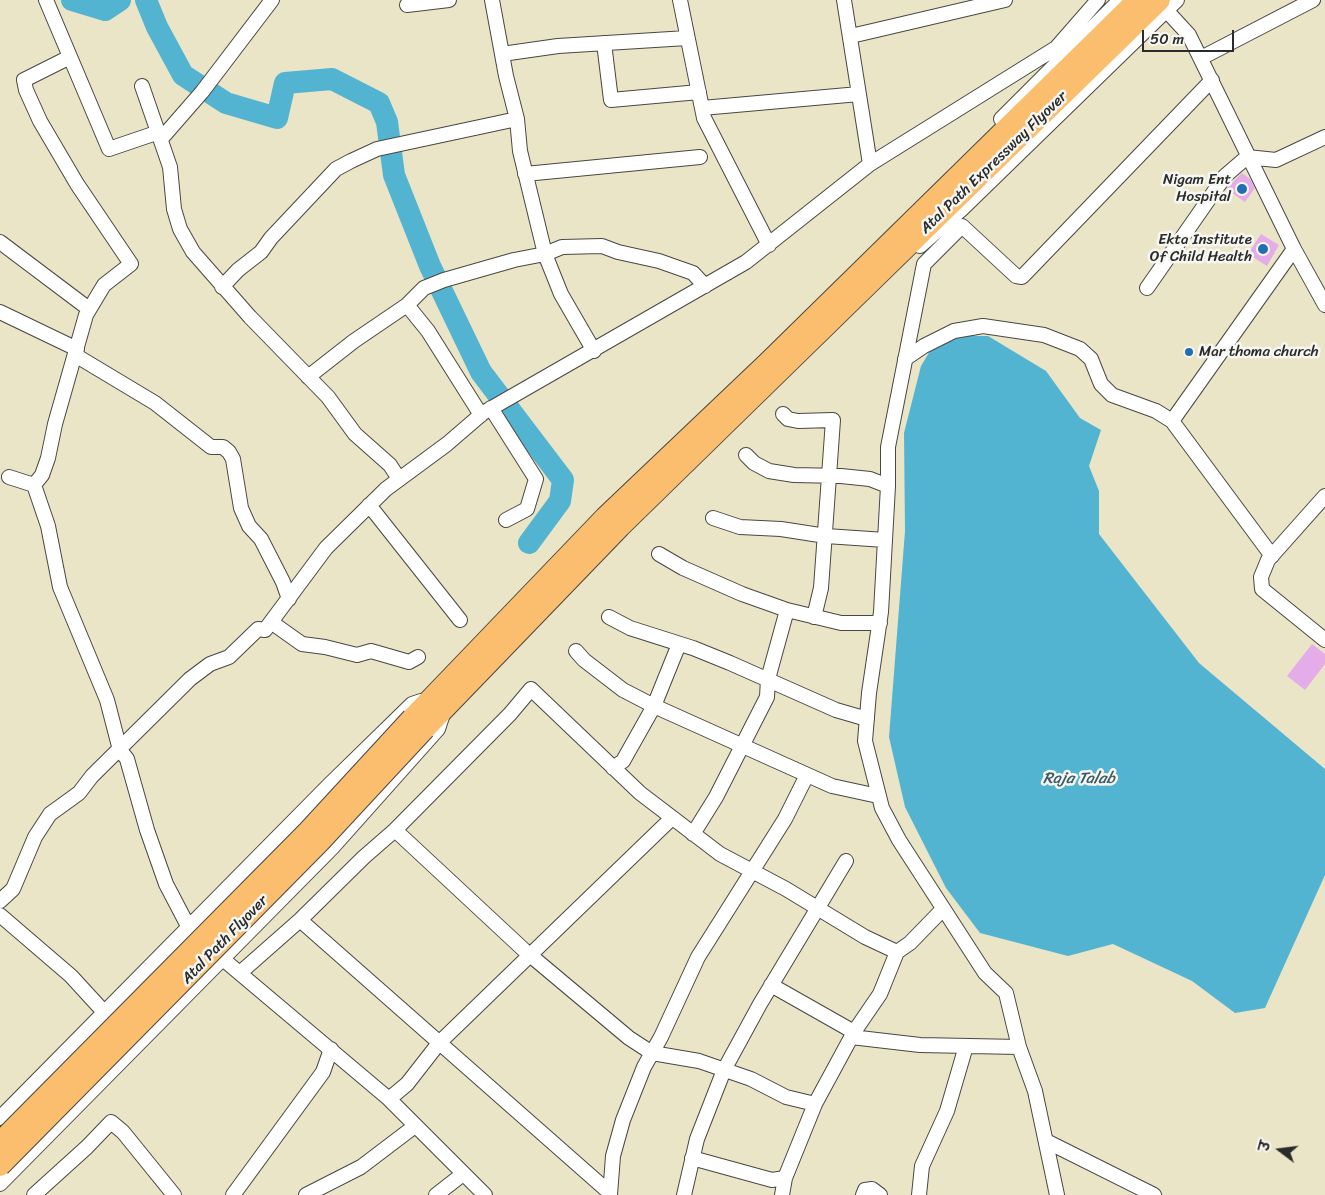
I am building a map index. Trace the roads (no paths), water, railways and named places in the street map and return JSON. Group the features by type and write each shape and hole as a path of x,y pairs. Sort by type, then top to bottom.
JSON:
{"highway":[{"name":"Atal Path Expressway Flyover","path":"613,522 899,245 1136,0"},
{"name":"Atal Path Expressway Flyover","path":"899,245 1163,5"},
{"name":"Atal Path Flyover","path":"0,1142 438,704 613,522"},
{"name":"Atal Path Flyover","path":"0,1166 299,864 418,724"}],"street":[{"path":"46,0 109,149 160,135 202,92 272,0"},
{"path":"407,5 449,0"},
{"path":"492,0 502,54 518,119 520,151 545,254 561,294 594,351"},
{"path":"680,0 704,118 769,245"},
{"path":"844,0 870,164"},
{"path":"851,36 1005,0"},
{"path":"0,901 12,889 35,838 50,814 79,793 92,776 190,679 210,664 229,657 253,633 258,630 265,630 326,548 386,489 447,444 486,412 746,262 870,164 1056,48 1098,0"},
{"path":"824,319 909,212 1120,0"},
{"path":"824,319 962,209 1163,5 1177,0"},
{"path":"1201,58 1313,0"},
{"path":"1163,5 1189,35 1294,248 1325,305"},
{"path":"502,54 604,43 687,38"},
{"path":"604,43 611,100 698,92"},
{"path":"34,485 42,475 48,458 55,424 89,309 104,285 131,264 77,184 40,120 26,90 24,80 70,57"},
{"path":"1057,1195 1035,1091 1019,1048 1006,993 985,973 966,940 943,909 899,840 882,808 865,741 880,623 886,540 888,447 924,264 962,226 1016,276 1022,277 1212,80"},
{"path":"142,86 170,167 174,209 180,229 193,252 222,287 328,397 355,434 390,465 399,480"},
{"path":"702,108 859,94"},
{"path":"222,287 238,270 260,252 336,169 350,161 377,149 518,119"},
{"path":"1147,288 1225,176 1250,157 1276,160 1325,137"},
{"path":"525,174 700,157"},
{"path":"0,242 89,309"},
{"path":"308,377 354,341 407,305 424,288 444,280 514,260 545,254 562,247 602,246 693,273 705,286"},
{"path":"1172,421 1294,248"},
{"path":"407,305 416,314 536,479 527,509 506,520"},
{"path":"0,312 76,352 155,403 211,447 223,448 229,452 233,459 241,508 249,526 261,540 283,582 288,599"},
{"path":"905,359 924,346 954,331 983,326 1044,335 1080,349 1091,359 1101,384 1112,395 1156,411 1172,421 1272,556"},
{"path":"783,414 788,419 798,421 834,420 821,588 814,617"},
{"path":"746,455 754,463 769,471 794,475 830,475 870,479 888,486"},
{"path":"9,477 34,485"},
{"path":"34,485 48,526 60,587 107,700 120,750 127,759 147,830 166,884 188,926 224,960 241,972 389,1099 485,1195"},
{"path":"1323,503 1272,556 1261,576 1262,589 1288,612 1325,640"},
{"path":"370,506 460,620"},
{"path":"713,518 740,527 781,529 826,536 886,540"},
{"path":"658,554 683,568 742,594 787,610 841,623 880,623"},
{"path":"693,834 716,797 767,697 768,679 787,610"},
{"path":"609,617 630,628 679,644 768,679 836,710 867,719"},
{"path":"271,622 302,644 325,647 357,655 371,652 409,662 418,657"},
{"path":"613,768 623,761 654,706 679,644"},
{"path":"576,651 584,660 623,690 654,706 832,786 878,796"},
{"path":"241,972 300,920 364,857 395,830 504,720 531,689 613,768 672,818 720,854 753,870 865,938 897,952"},
{"path":"0,1118 188,926 412,704 438,704 438,729 332,848 224,960 0,1184"},
{"path":"610,1194 613,1156 623,1120 644,1067 698,957 785,819 807,775"},
{"path":"389,1099 407,1084 439,1043 491,995 529,955 648,844 672,818"},
{"path":"395,830 467,900 529,955 629,1038 652,1053 677,1056 724,1070 751,1079 786,1097 815,1104"},
{"path":"684,1195 697,1139 724,1070 846,861"},
{"path":"782,1195 785,1178 815,1104 852,1034 880,994 897,952 910,943 943,909"},
{"path":"0,915 71,976 104,1012"},
{"path":"300,920 610,1194"},
{"path":"772,985 852,1034 920,1045 1019,1048"},
{"path":"919,1195 922,1166 947,1111 966,1046"},
{"path":"233,1195 323,1072 331,1049"},
{"path":"34,1195 87,1147 111,1122 123,1132 174,1195"},
{"path":"306,1195 361,1167 415,1126"},
{"path":"1046,1141 1154,1195"},
{"path":"692,1158 772,1180 785,1178"},
{"path":"436,1195 464,1174"},
{"path":"863,1195 864,1190 872,1189 880,1195"}],"water":[{"name":"Raja Talab","path":"959,336 988,336 1046,371 1080,418 1101,430 1089,466 1099,491 1099,534 1199,663 1325,769 1325,875 1265,1008 1235,1013 1192,981 1113,944 1068,956 980,933 946,888 905,807 889,737 905,531 904,433 921,366 930,351"}],"waterway":[{"path":"72,0 105,10 120,0"},
{"path":"146,0 157,27 183,75 226,103 277,118 285,83 332,79 379,103 387,122 394,175 430,266 481,372 563,480 560,501 529,543"}],"place":[{"name":"Nigam Ent Hospital","path":"1242,189"},
{"name":"Ekta Institute Of Child Health","path":"1263,249"},
{"name":"Mar thoma church","path":"1189,352"}]}
